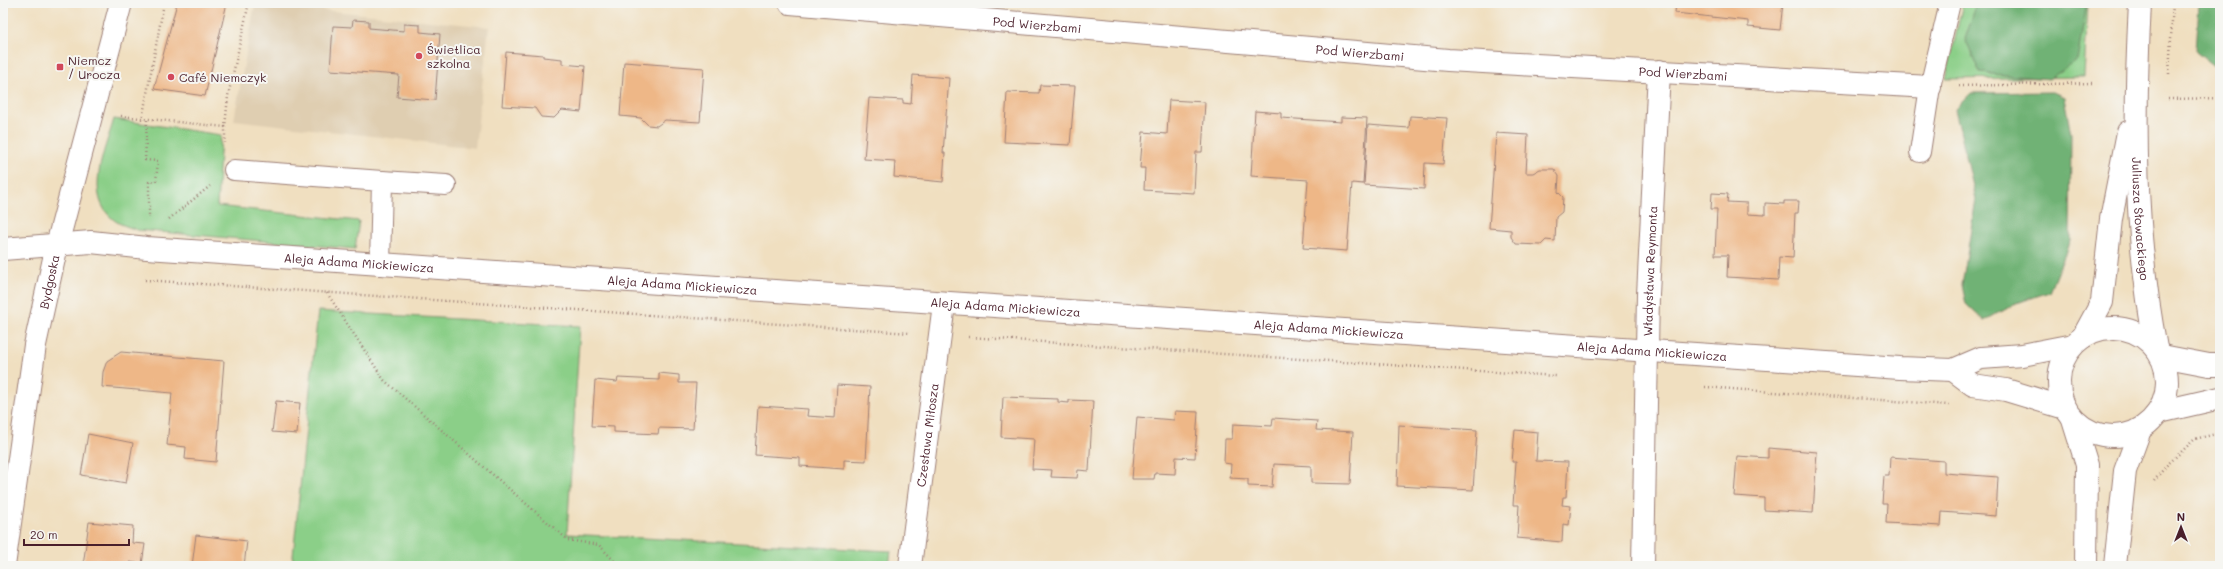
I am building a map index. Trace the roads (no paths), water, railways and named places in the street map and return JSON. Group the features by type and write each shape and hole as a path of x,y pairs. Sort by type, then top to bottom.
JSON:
{"street":[{"name":"Bydgoska","path":"4,566 35,345 57,245 121,3"},
{"name":"Pod Wierzbami","path":"790,3 1448,60 1930,87"},
{"name":"Juliusza Słowackiego","path":"2140,3 2136,89 2139,212 2146,294 2159,352"},
{"name":"Władysława Reymonta","path":"1643,566 1647,351 1659,71"},
{"name":"Juliusza Słowackiego","path":"2078,341 2102,302 2111,219 2136,89"},
{"name":"Aleja Adama Mickiewicza","path":"3,249 91,242 147,248 1835,365 1953,370 1981,358 2022,355 2078,341"},
{"name":"Czesława Miłosza","path":"910,566 944,304"},
{"path":"1953,370 1973,385 2006,390 2069,414 2086,430 2109,437 2128,435 2140,430 2159,412 2168,388 2167,370 2159,352 2136,332 2118,328 2100,329 2078,341 2067,354 2059,377 2060,396 2069,414 2087,465 2086,566"},
{"path":"2159,352 2209,365 2220,365"},
{"path":"2159,412 2220,398"},
{"path":"2115,566 2126,471 2140,430"}],"lane":[{"path":"1920,152 1930,87 1950,3"},
{"path":"234,170 446,185"},
{"path":"380,264 382,181"}],"place":[{"name":"Świetlica szkolna","path":"419,56"},
{"name":"Niemcz / Urocza","path":"60,67"},
{"name":"Café Niemczyk","path":"171,77"}]}
